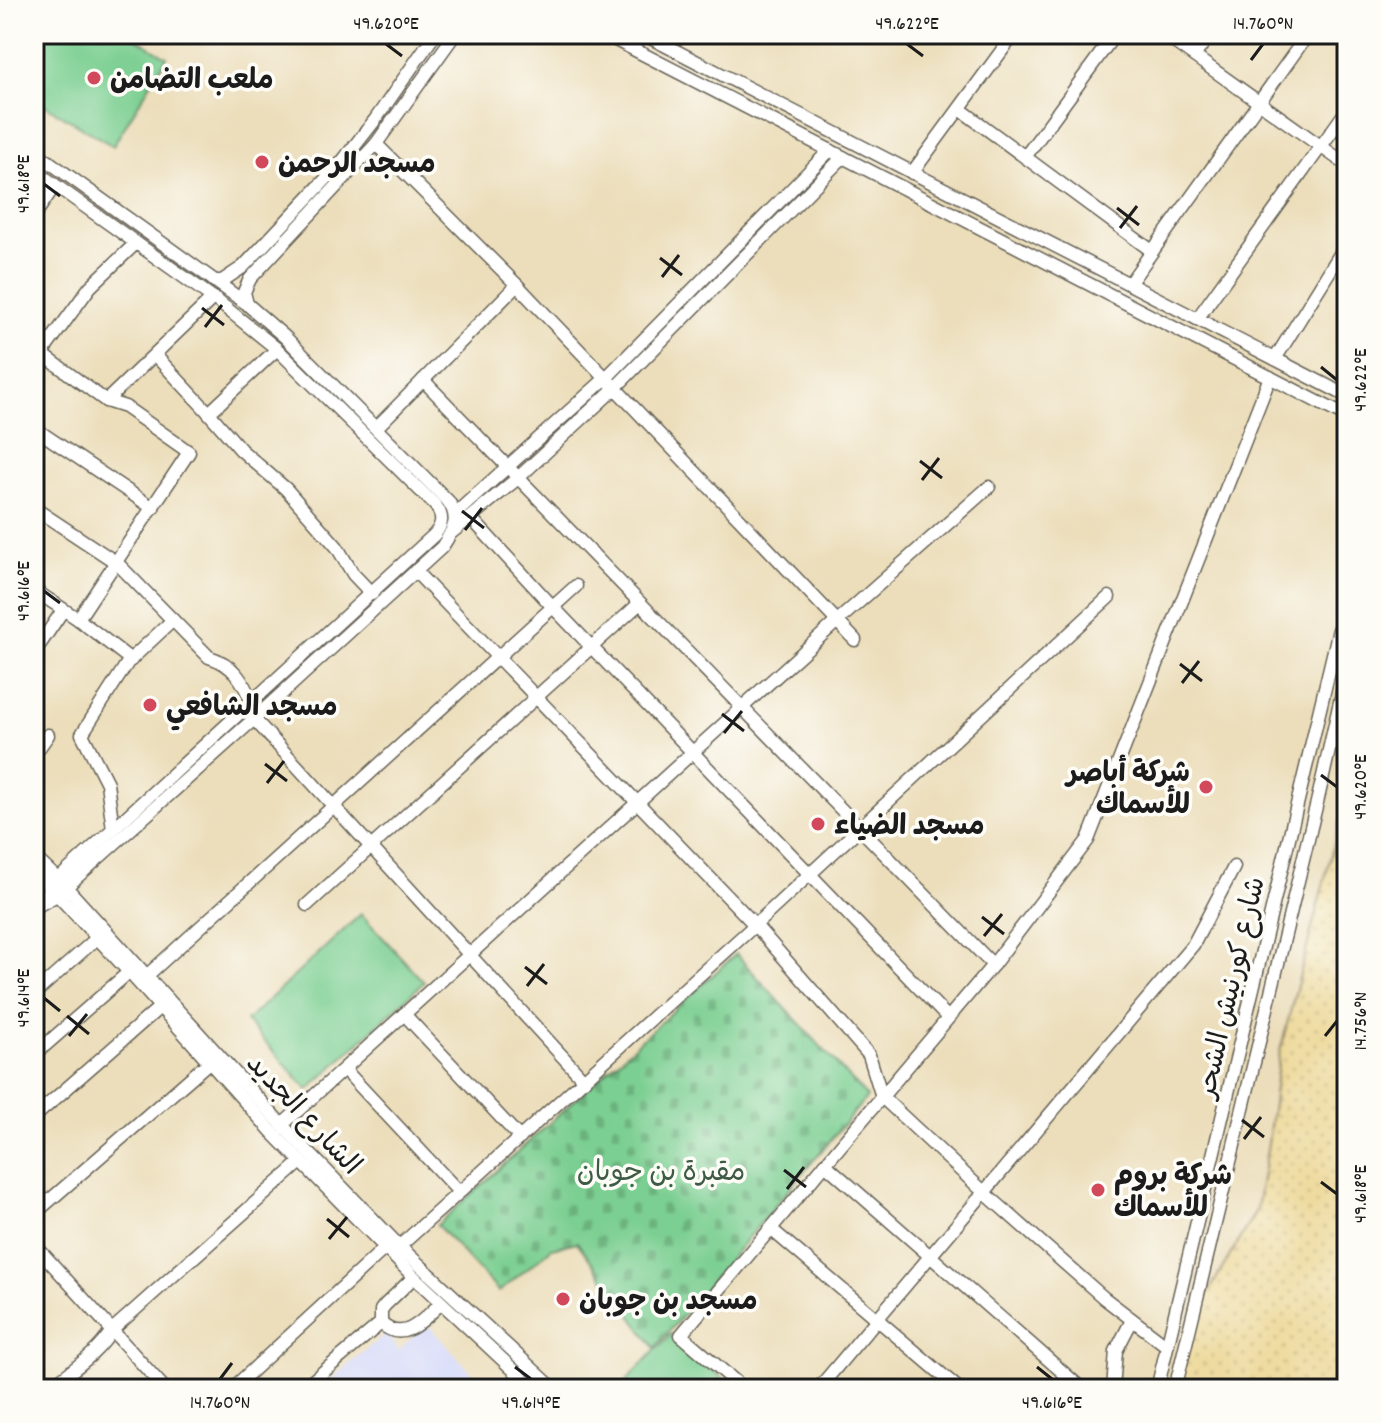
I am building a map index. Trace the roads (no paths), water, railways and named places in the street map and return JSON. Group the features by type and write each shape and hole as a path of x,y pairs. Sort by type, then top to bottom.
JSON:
{"street":[{"path":"247,304 244,292 272,246 375,120 435,34"},
{"path":"197,287 210,278 222,281 272,246 376,144 455,34"},
{"path":"604,34 1347,417"},
{"path":"912,173 1014,34"},
{"path":"1025,157 1115,34"},
{"path":"1163,34 1347,165"},
{"path":"1194,56 1210,34"},
{"path":"1129,284 1308,34"},
{"path":"649,35 1347,396"},
{"path":"674,70 683,55"},
{"path":"960,109 1152,251"},
{"path":"1197,319 1347,110"},
{"path":"376,144 517,285 855,640"},
{"path":"451,533 518,478 830,150"},
{"path":"34,151 247,304 286,338 376,428 448,501 455,514 455,523 442,547 254,719 36,907"},
{"path":"455,514 610,383 843,157"},
{"path":"34,170 213,298 277,349 435,505 441,515 441,525 434,535 113,829 58,887"},
{"path":"34,216 55,185"},
{"path":"78,619 189,452 125,407 106,401 37,355 90,287 136,243"},
{"path":"1275,359 1347,243"},
{"path":"376,428 517,285"},
{"path":"106,401 213,298"},
{"path":"209,413 277,349"},
{"path":"155,355 241,450 286,489 337,547 353,574 372,594"},
{"path":"744,1389 681,1335 993,965 1088,840 1270,377"},
{"path":"423,380 993,965"},
{"path":"34,428 153,508"},
{"path":"282,1125 636,802 989,487"},
{"path":"34,508 117,563 209,657 223,661 244,684 252,703"},
{"path":"471,518 948,1018"},
{"path":"415,571 755,925 869,1055 882,1097 1104,1298 1167,1346"},
{"path":"143,980 576,586"},
{"path":"34,590 131,660"},
{"name":"شارع كورنيش الشحر","path":"1157,1389 1347,596"},
{"path":"232,1389 520,1138 1109,597"},
{"path":"307,905 640,603"},
{"path":"34,653 63,610"},
{"path":"113,829 107,783 82,734 131,660 173,620"},
{"name":"شارع كورنيش الشحر","path":"1175,1389 1347,671"},
{"path":"254,719 584,1080"},
{"path":"34,755 48,735"},
{"path":"1300,792 1319,794"},
{"name":"الشارع الجديد","path":"34,857 97,938 129,972 143,980 160,1007 301,1162 392,1250 554,1389"},
{"path":"821,1388 1193,945 1234,867"},
{"name":"الشارع الجديد","path":"34,872 58,887 282,1125 414,1277 534,1389"},
{"path":"34,994 97,938"},
{"path":"34,1055 129,972"},
{"path":"34,1117 160,1007"},
{"path":"404,1014 520,1138"},
{"path":"34,1214 209,1062"},
{"path":"344,1069 459,1192"},
{"path":"49,1389 301,1162"},
{"path":"825,1164 1082,1389"},
{"path":"1209,1174 1227,1178"},
{"path":"771,1229 959,1389"},
{"path":"34,1244 165,1389"},
{"path":"414,1277 381,1310 381,1323 387,1329 395,1333 406,1332 441,1303"},
{"path":"1113,1389 1116,1351 1132,1320"},
{"path":"300,1389 306,1388 381,1323"}],"place":[{"name":"ملعب التضامن","path":"94,78"},
{"name":"مسجد الرحمن","path":"262,162"},
{"name":"مسجد الشافعي","path":"150,705"},
{"name":"شركة أباصر للأسماك","path":"1206,787"},
{"name":"مسجد الضياء","path":"818,824"},
{"name":"شركة بروم للأسماك","path":"1098,1190"},
{"name":"مسجد بن جوبان","path":"563,1299"}],"park label":[{"name":"مقبرة بن جوبان","path":"661,1170"}]}
